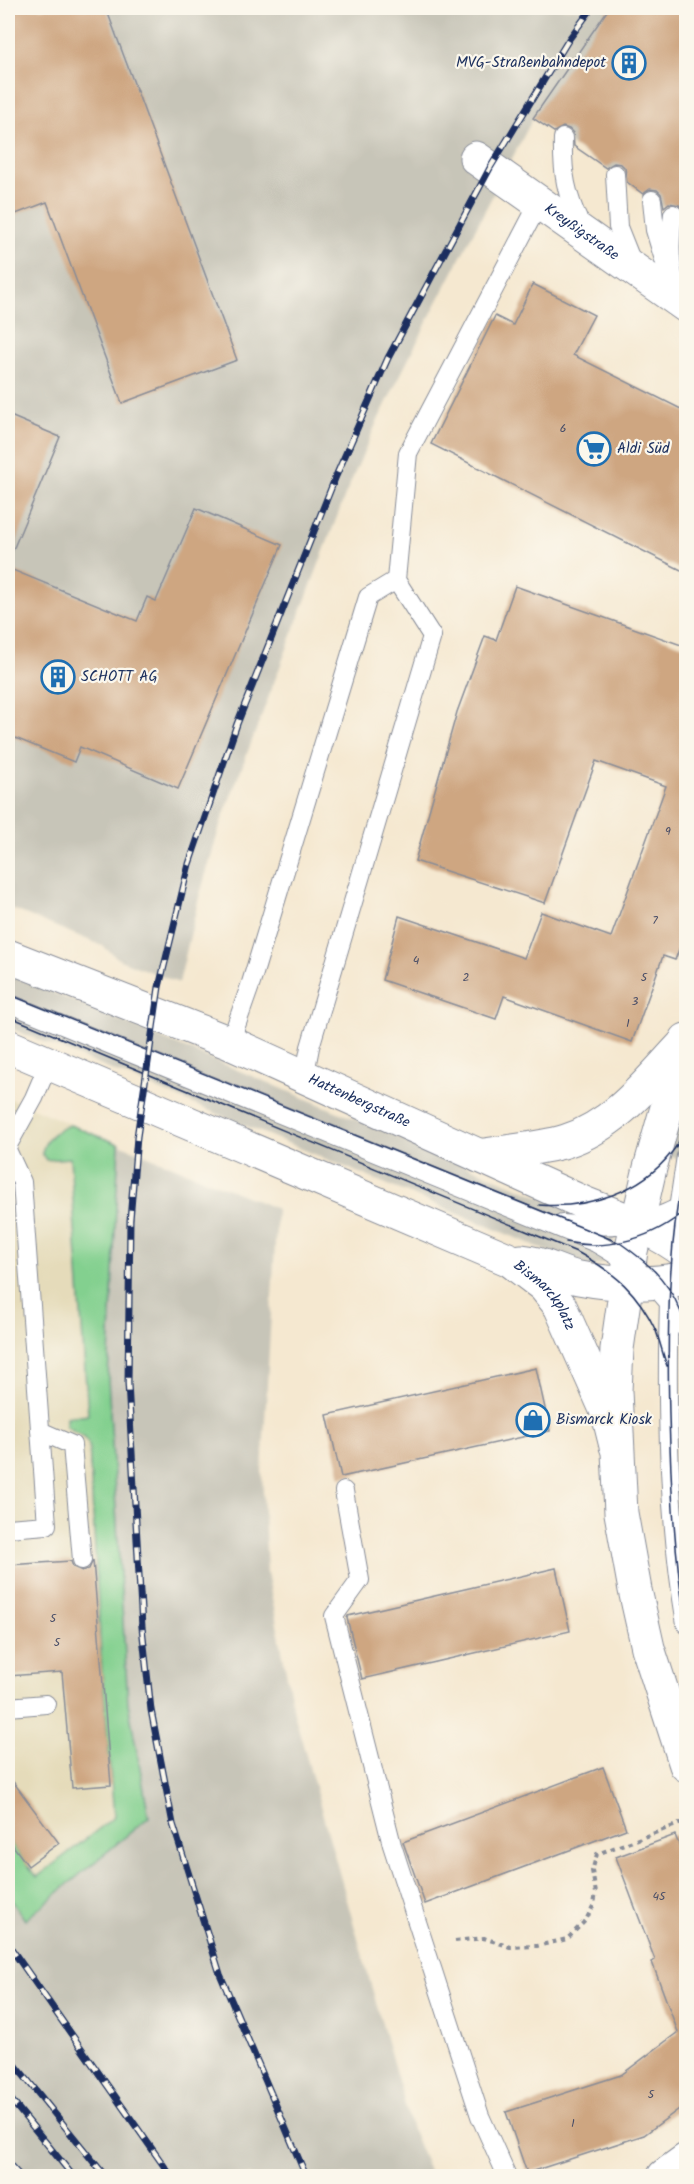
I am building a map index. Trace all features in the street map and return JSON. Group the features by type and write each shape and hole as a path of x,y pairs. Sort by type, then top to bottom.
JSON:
{"street":[{"name":"Kreyßigstraße","path":"476,158 637,271 680,296"},
{"name":"Hattenbergstraße","path":"8,956 230,1043 479,1156"},
{"path":"479,1156 564,1141 589,1132 617,1114 686,1040"},
{"name":"Bismarckplatz","path":"686,1040 650,1168 637,1224 655,1282 617,1349 616,1446 621,1513 648,1648 687,1765"},
{"path":"8,1046 510,1260"},
{"path":"479,1156 637,1224 680,1247"},
{"name":"Bismarckplatz","path":"510,1260 537,1262 577,1278 655,1282"},
{"name":"Bismarckplatz","path":"510,1260 544,1286 560,1306 608,1414 616,1446"},
{"path":"664,2176 687,2160"}],"lane":[{"path":"563,138 563,163 569,202 586,236"},
{"path":"615,174 618,227 627,253 637,271"},
{"path":"652,200 655,230 663,257 680,296"},
{"path":"304,1078 321,1009 432,636 396,580 408,453 539,203"},
{"path":"673,214 670,231 680,296"},
{"path":"230,1043 251,983 368,597 396,580"},
{"path":"8,1003 596,1244 655,1282 687,1330"},
{"path":"8,1145 34,1098 49,1063"},
{"path":"8,1152 22,1182 47,1525 8,1528"},
{"name":"Bismarckplatz","path":"687,1156 680,1247 655,1282 668,1366 670,1441 679,1582 687,1624"},
{"path":"542,1222 581,1226 637,1224 682,1205"},
{"path":"40,1431 72,1445 82,1560"},
{"path":"344,1491 360,1580 334,1616 392,1845 480,2116 507,2176"},
{"path":"8,1707 46,1704"}],"path":[{"path":"426,1950 461,1939 484,1938 510,1947 537,1946 567,1939 586,1920 594,1904 596,1893 592,1872 597,1854 682,1823"}],"shaded area":[{"name":"SCHOTT AG","path":"8,8 686,8 686,223 533,118 376,424 346,493 221,822 198,901 179,983 120,960 103,946 8,907"},
{"path":"8,974 598,1221 613,1233 615,1245 608,1259 601,1264 589,1267 8,1027"},
{"path":"686,1073 686,1160 663,1154"},
{"path":"8,1098 119,1144 108,1379 128,1703 149,1817 8,1894"},
{"path":"119,1144 277,1209 262,1472 267,1572 294,1713 412,2130 431,2176 8,2176 8,1894 149,1817 128,1703 108,1379"}],"green space":[{"path":"70,1125 119,1144 108,1379 128,1703 149,1817 25,1920 8,1895 8,1839 37,1877 114,1817 102,1670 89,1445 85,1438 66,1426 66,1417 88,1414 70,1158 46,1160 42,1153 43,1147 52,1135"}],"building":[{"path":"8,8 106,8 237,360 122,403 47,202 8,217"},
{"name":"MVG-Straßenbahndepot","path":"609,8 687,8 687,223 683,221 684,210 679,205 669,203 664,207 661,194 657,190 650,189 643,194 627,182 625,168 621,164 614,163 606,168 574,146 573,133 569,129 563,127 554,132 533,118"},
{"path":"533,284 594,315 573,355 687,412 687,573 431,444 495,316 513,325"},
{"path":"8,415 60,437 8,562"},
{"path":"196,508 282,545 178,789 80,747 74,762 8,735 8,568 137,621 147,597 156,601"},
{"path":"515,586 687,647 687,928 675,960 663,956 632,1042 504,996 496,1019 382,980 399,916 524,958 541,912 611,937 666,786 596,761 545,903 415,861 457,712 485,636 496,640"},
{"path":"536,1368 550,1431 341,1477 327,1415"},
{"path":"93,1560 111,1785 72,1788 62,1672 8,1676 8,1565 71,1561 73,1567 82,1571 89,1569"},
{"path":"556,1568 570,1631 362,1679 348,1616"},
{"path":"603,1767 626,1829 425,1904 403,1842"},
{"path":"8,1775 59,1843 28,1866 8,1839"},
{"path":"675,1835 687,1864 687,2103 644,2135 527,2173 506,2112 621,2075 678,2032 652,1962 655,1960 616,1857"}],"tram line":[{"path":"8,994 620,1243 643,1260 661,1278 675,1299 686,1326"},
{"path":"8,1016 579,1253 604,1268 633,1294 656,1331 667,1366"},
{"path":"539,1205 558,1206 594,1201 629,1187 645,1178 659,1166 674,1149 686,1128"},
{"path":"686,1156 672,1252 668,1350 674,1520 686,1624"},
{"path":"566,1242 598,1245 630,1240 660,1228 686,1210"}],"railway":[{"path":"306,2176 220,1974 173,1824 151,1710 142,1627 128,1383 130,1220 137,1137 159,987 189,864 237,724 336,476 388,358 490,168 569,39 592,8"},
{"path":"8,1944 171,2176"},
{"path":"8,2056 105,2176"},
{"path":"8,2096 73,2176"},
{"path":"8,2163 20,2176"}],"place":[{"name":"MVG-Straßenbahndepot","path":"629,63"},
{"name":"Aldi Süd","path":"594,449"},
{"name":"SCHOTT AG","path":"58,677"},
{"name":"Bismarck Kiosk","path":"533,1420"}]}
